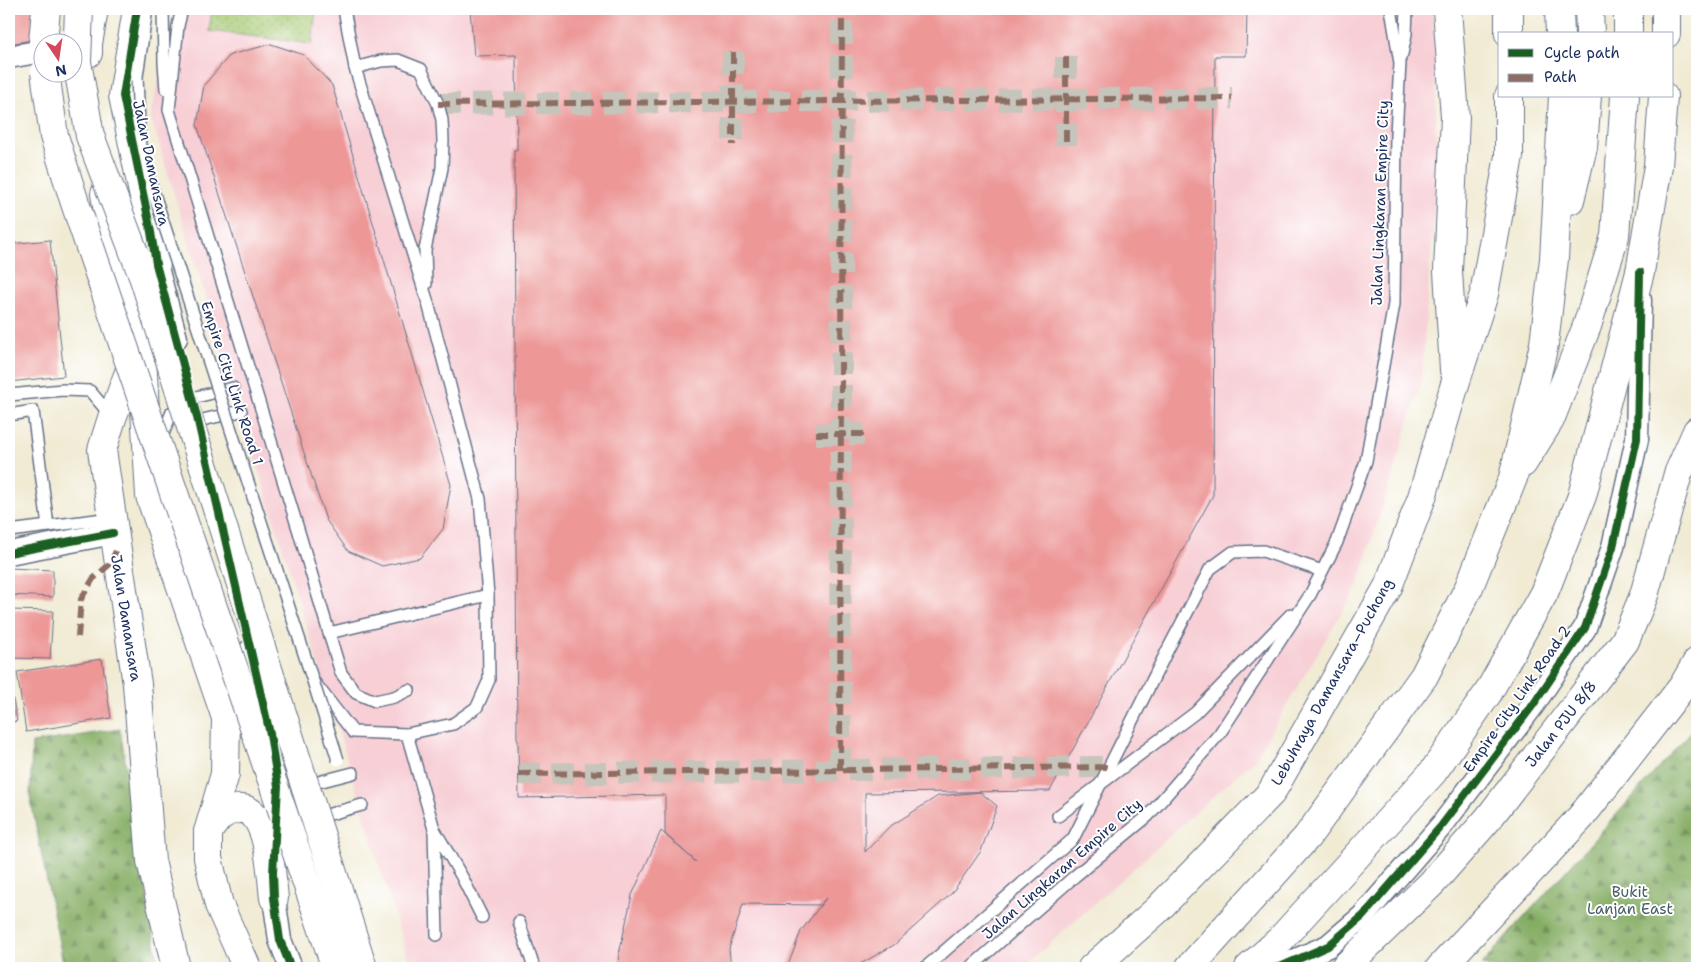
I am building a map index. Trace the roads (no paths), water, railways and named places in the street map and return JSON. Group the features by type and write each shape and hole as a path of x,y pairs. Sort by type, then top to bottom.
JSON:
{"main road":[{"path":"44,32 46,9"},
{"path":"79,9 77,62 90,136 144,279 363,968"},
{"path":"82,40 94,9"},
{"path":"1447,9 1455,116 1448,271 1455,384"},
{"path":"1509,9 1509,32"},
{"path":"1559,9 1560,32"},
{"path":"1589,9 1590,32"},
{"path":"1628,9 1628,32"},
{"path":"1666,9 1666,32"},
{"name":"Jalan Damansara","path":"154,11 123,96 156,264"},
{"path":"82,56 111,230 141,340 150,496 226,718 225,774 208,832 208,858 219,905 248,968"},
{"path":"46,82 54,136 74,203 336,968"},
{"name":"Lebuhraya Damansara–Puchong","path":"1092,968 1156,911 1270,793 1388,587 1422,497 1484,294 1509,156 1509,98"},
{"path":"1189,968 1307,837 1424,676 1469,587 1513,478 1544,344 1554,259 1563,98"},
{"path":"1554,259 1583,147 1587,98"},
{"path":"1513,478 1550,420 1587,326 1615,236 1625,98"},
{"path":"1249,968 1279,941 1433,772 1488,693 1544,593 1582,496 1640,272 1658,166 1662,98"},
{"name":"Jalan Damansara","path":"141,340 102,450 136,684 151,861 176,968"},
{"name":"Jalan PJU 8/8","path":"1344,968 1432,883 1488,819 1625,641 1644,595 1678,474 1697,431"},
{"path":"1440,968 1581,817 1683,686 1697,662"},
{"path":"208,832 218,817 229,810 244,808 255,815 262,827 266,844 274,898"}],"street":[{"path":"9,57 32,53"},
{"path":"156,264 198,421 270,734 278,786 274,854 274,898 280,940 291,968"},
{"name":"Empire City Link Road 2","path":"1273,968 1280,967 1328,946 1363,916 1442,826 1533,705 1585,628 1613,547 1637,439 1640,272"},
{"path":"9,553 113,526"}],"lane":[{"name":"Empire City Link Road 1","path":"147,9 137,76 140,150 338,760"},
{"path":"169,110 178,26 182,9"},
{"path":"313,681 353,732 407,734 454,724 477,707 489,680 488,595 480,499 428,303 355,68 344,9"},
{"name":"Jalan Lingkaran Empire City","path":"970,968 1075,876 1148,816 1220,733 1310,595 1337,542 1366,461 1394,304 1396,134 1400,63 1390,9"},
{"path":"1400,63 1406,34 1408,9"},
{"path":"154,11 164,63 169,110 341,673 356,693 375,701 394,697 409,690"},
{"path":"355,68 398,60 421,69 438,104 442,120 443,152 442,168 425,250 428,303"},
{"path":"150,496 155,452 172,412 192,398 233,388"},
{"path":"9,395 63,390 90,391 112,418"},
{"path":"9,414 33,411 48,526"},
{"path":"198,421 241,411"},
{"path":"9,531 48,526 113,526"},
{"path":"925,968 1073,839 1210,569 1233,552 1263,551 1322,571"},
{"path":"329,633 488,595"},
{"name":"Jalan Lingkaran Empire City","path":"1058,816 1195,713 1310,595"},
{"path":"407,734 434,829 437,935"},
{"path":"275,773 295,788 353,774"},
{"path":"274,854 302,824 362,805"},
{"path":"434,829 462,876 482,917"},
{"path":"518,922 534,968"}],"tunnel":[{"path":"840,770 842,9"},
{"path":"733,52 733,145"},
{"path":"1066,57 1066,147"},
{"path":"438,104 1232,98"},
{"path":"816,434 864,434"},
{"path":"519,774 1109,767"}],"park label":[{"name":"Bukit Lanjan East","path":"1630,900"}]}
